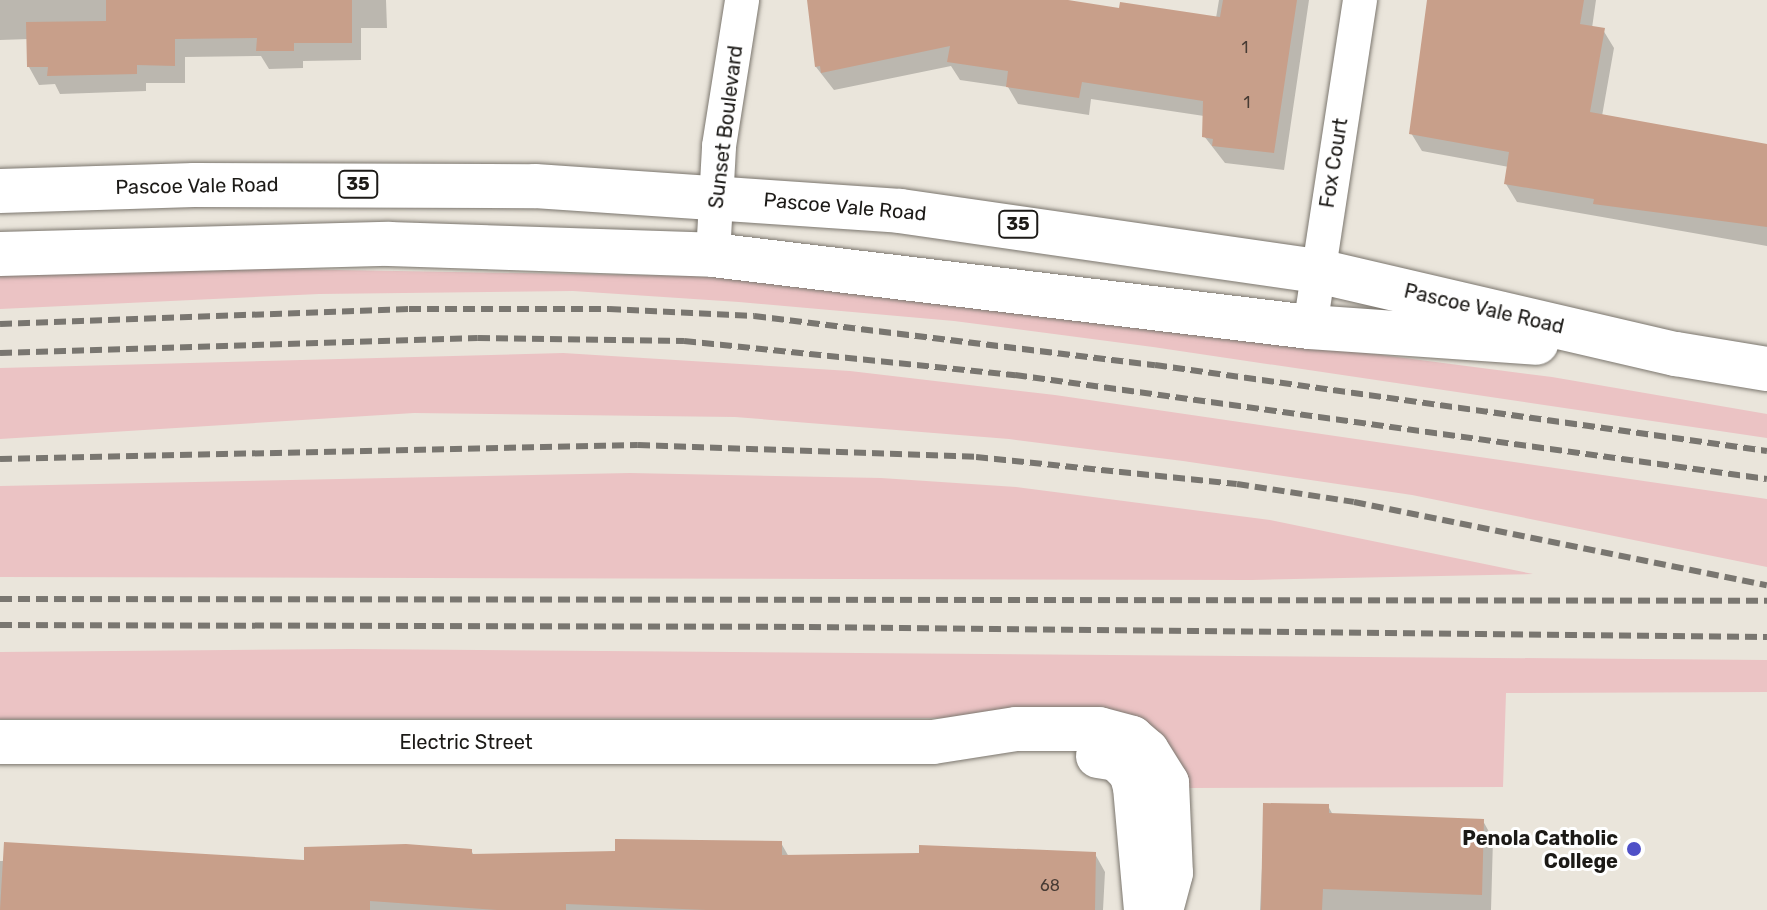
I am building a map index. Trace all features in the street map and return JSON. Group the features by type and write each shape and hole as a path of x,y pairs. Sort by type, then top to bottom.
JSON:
{"main road":[{"name":"Pascoe Vale Road","path":"0,191 441,184 716,196 1023,225 1318,271 1676,354 1767,369"},
{"name":"Pascoe Vale Road","path":"0,254 389,244 713,255 1310,327 1676,354"},
{"name":"Electric Street","path":"0,742 933,742 1016,729 1099,729 1132,738 1158,767 1171,812 1171,873 1161,910"},
{"name":"Electric Street","path":"933,742 1017,756 1117,759 1131,773 1135,787 1146,910"}],"street":[{"name":"Sunset Boulevard","path":"713,255 716,196 742,0"},
{"name":"Fox Court","path":"1310,327 1360,0"}],"shaded area":[{"path":"222,268 693,276 880,290 1552,377 1767,414 1767,438 1153,347 954,321 739,302 573,291 319,294 0,309 0,273"},
{"path":"563,353 850,371 1055,395 1767,499 1767,567 1412,495 1183,461 1009,439 735,417 414,413 0,439 0,368"},
{"path":"630,473 881,478 1016,487 1270,520 1533,574 1252,580 0,577 0,486"},
{"path":"351,649 1767,660 1767,692 1506,693 1503,787 1184,788 1102,718 0,719 0,652"}],"building":[{"path":"106,0 352,0 352,43 294,43 294,51 256,51 257,38 175,39 175,66 137,65 137,74 47,76 48,67 27,67 26,22 106,21"},
{"path":"807,0 1068,0 1119,8 1120,2 1220,17 1223,0 1297,0 1274,153 1212,146 1213,139 1202,137 1203,101 1082,82 1079,98 1006,87 1008,71 947,62 950,46 821,73 820,66 815,67"},
{"path":"1427,0 1584,0 1580,24 1605,28 1590,112 1767,144 1767,227 1593,204 1594,199 1504,184 1509,152 1409,134"},
{"path":"1263,803 1329,804 1329,813 1484,819 1482,895 1323,889 1322,910 1261,910"},
{"path":"615,839 782,841 782,855 919,853 919,845 1096,852 1095,910 706,910 566,904 566,910 497,910 370,901 370,910 0,910 4,842 304,860 304,847 406,844 472,849 472,854 615,851"}],"railway":[{"path":"0,324 409,309 609,309 754,316 1155,365 1767,451"},
{"path":"0,353 478,338 684,341 1015,375 1767,479"},
{"path":"0,459 638,445 976,457 1237,484 1354,502 1767,585"},
{"path":"0,599 1767,601"},
{"path":"0,625 809,627 1767,637"}],"place":[{"name":"Penola Catholic College","path":"1634,849"}]}
